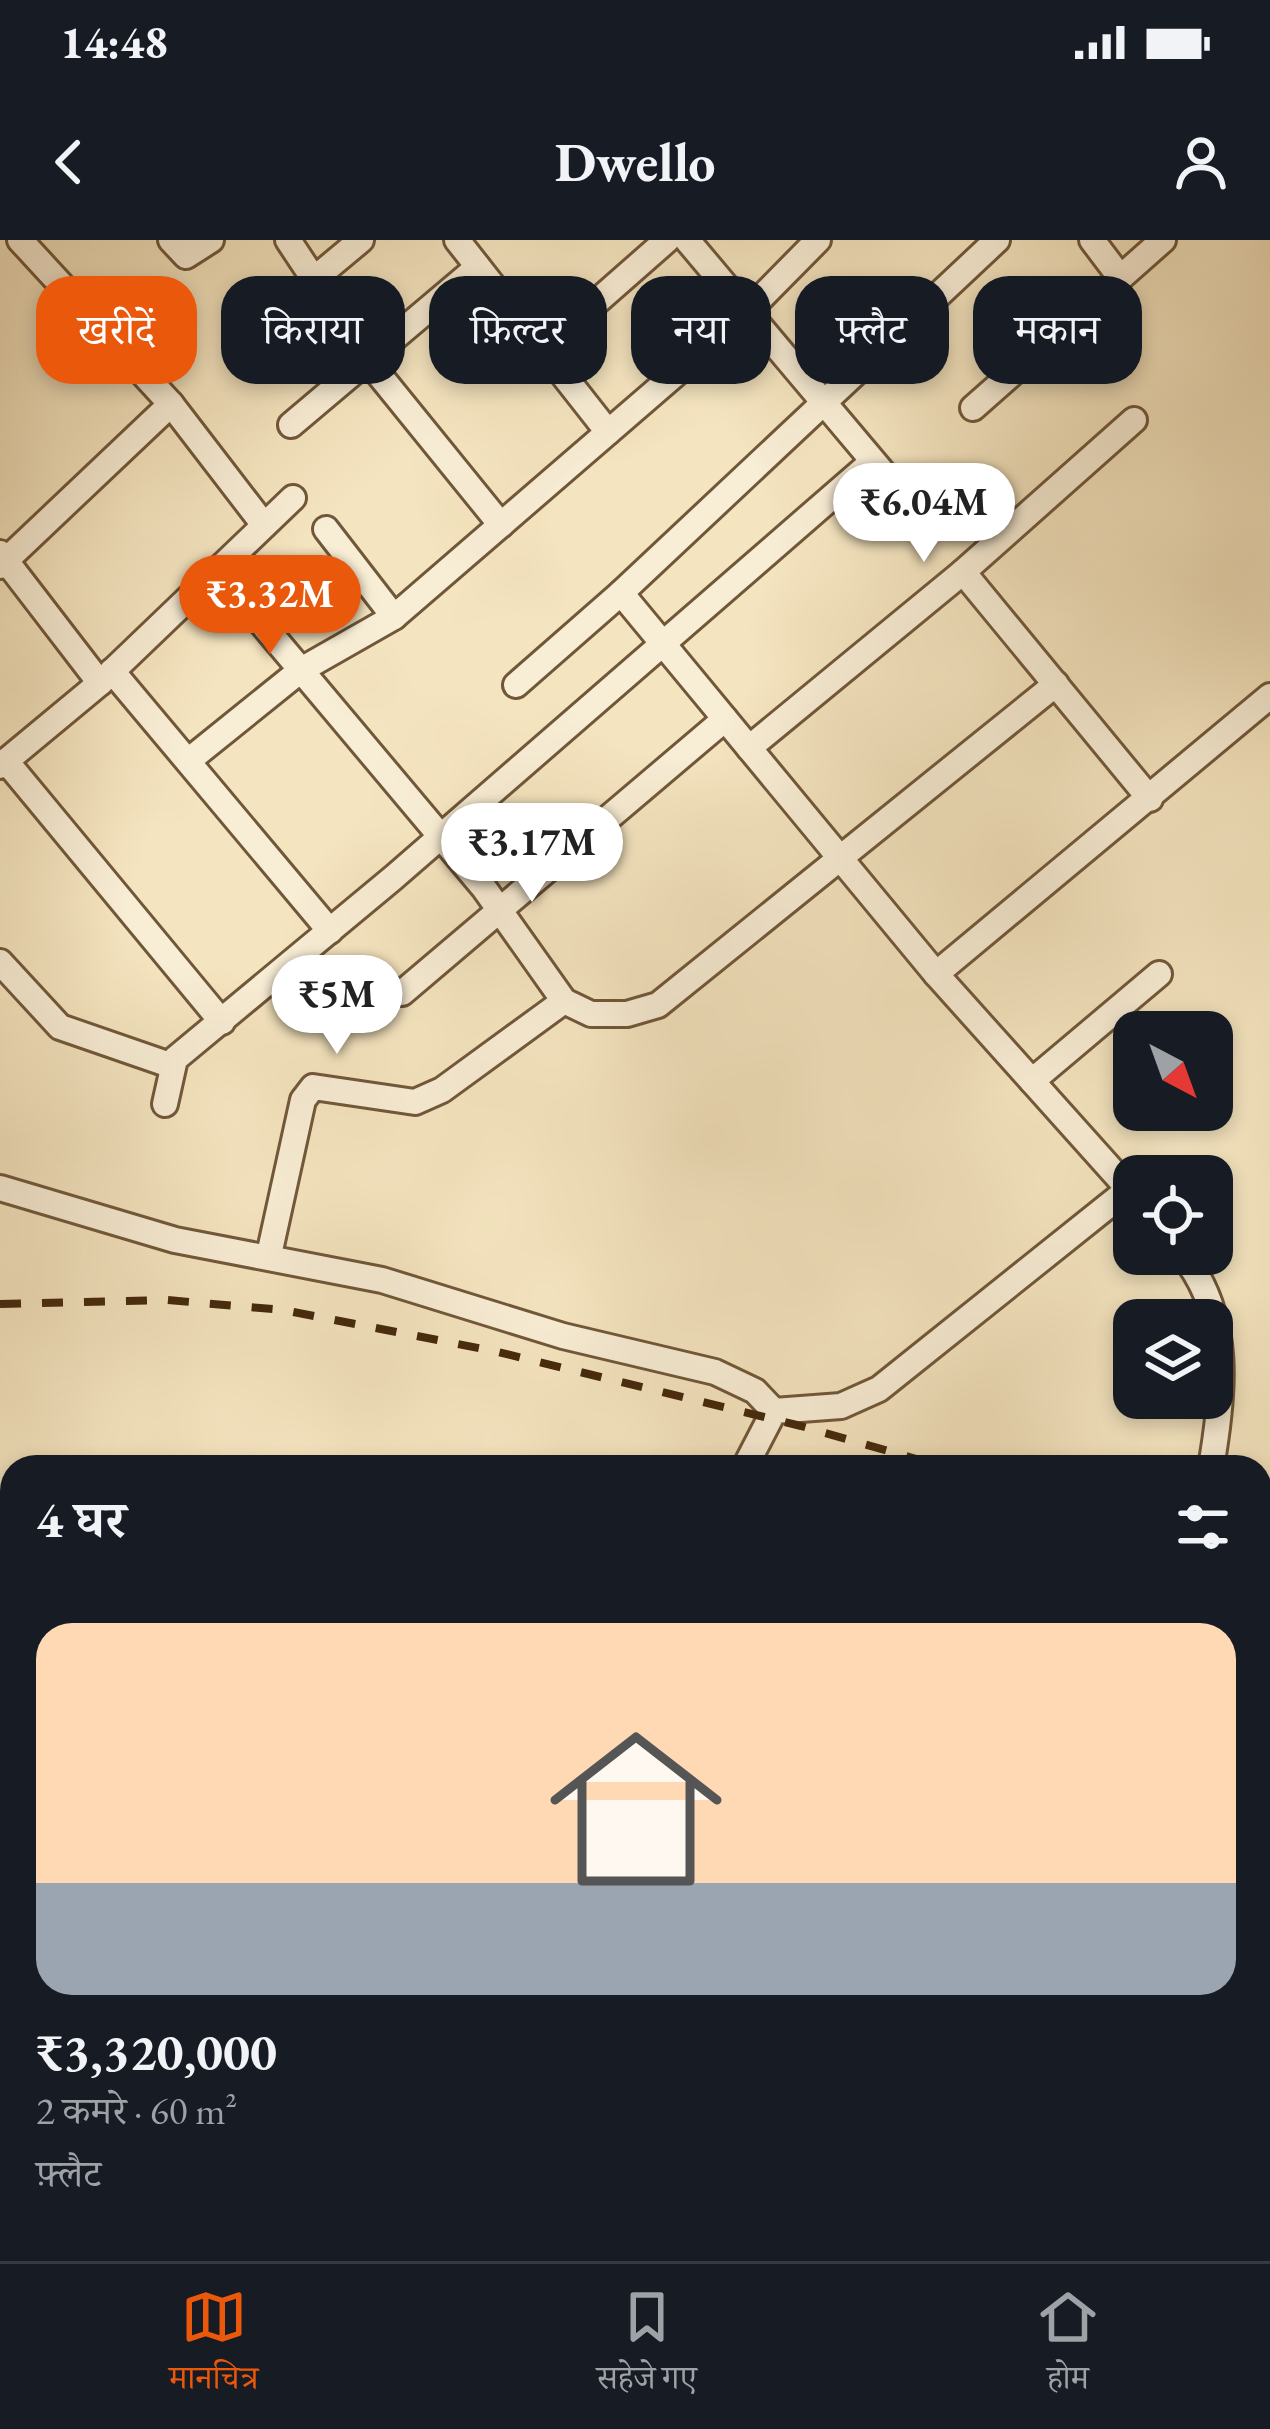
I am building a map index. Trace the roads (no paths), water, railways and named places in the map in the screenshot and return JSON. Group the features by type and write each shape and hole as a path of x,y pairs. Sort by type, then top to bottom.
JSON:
{"street":[{"path":"20,240 171,404 264,525"},
{"path":"171,240 186,256 211,240"},
{"path":"288,240 310,276"},
{"path":"318,276 361,240"},
{"path":"458,240 485,276"},
{"path":"607,293 668,240"},
{"path":"687,240 715,276"},
{"path":"771,288 818,240"},
{"path":"516,685 621,593 822,399 997,240"},
{"path":"1092,240 1119,276"},
{"path":"1122,276 1163,240"},
{"path":"405,329 478,267"},
{"path":"771,343 922,519"},
{"path":"291,425 340,384"},
{"path":"387,384 501,525"},
{"path":"570,384 608,432"},
{"path":"188,761 302,670 394,617 664,384"},
{"path":"973,408 1000,384"},
{"path":"171,404 2,560 188,761 331,931"},
{"path":"749,748 963,572 1134,420"},
{"path":"165,1104 170,1064 441,837 872,462"},
{"path":"222,1022 3,764 106,677 292,498"},
{"path":"326,529 394,617"},
{"path":"217,570 441,837 563,1000 591,1014 627,1014 658,1005 1056,684"},
{"path":"963,572 1150,799"},
{"path":"621,593 936,974 1113,1171"},
{"path":"936,974 1270,696"},
{"path":"402,993 724,718"},
{"path":"0,962 60,1027 170,1064"},
{"path":"1033,1081 1159,974"},
{"path":"268,1255 307,1092 323,1084 415,1102 442,1090 563,1000"},
{"path":"0,1188 175,1240 268,1255 715,1372 755,1391 774,1411"},
{"path":"774,1411 841,1406 879,1389 1113,1207"},
{"path":"1196,1275 1215,1304 1221,1337 1212,1455"},
{"path":"751,1455 774,1411"}],"railway":[{"path":"0,1304 167,1300 283,1310 494,1351 902,1455"}]}
